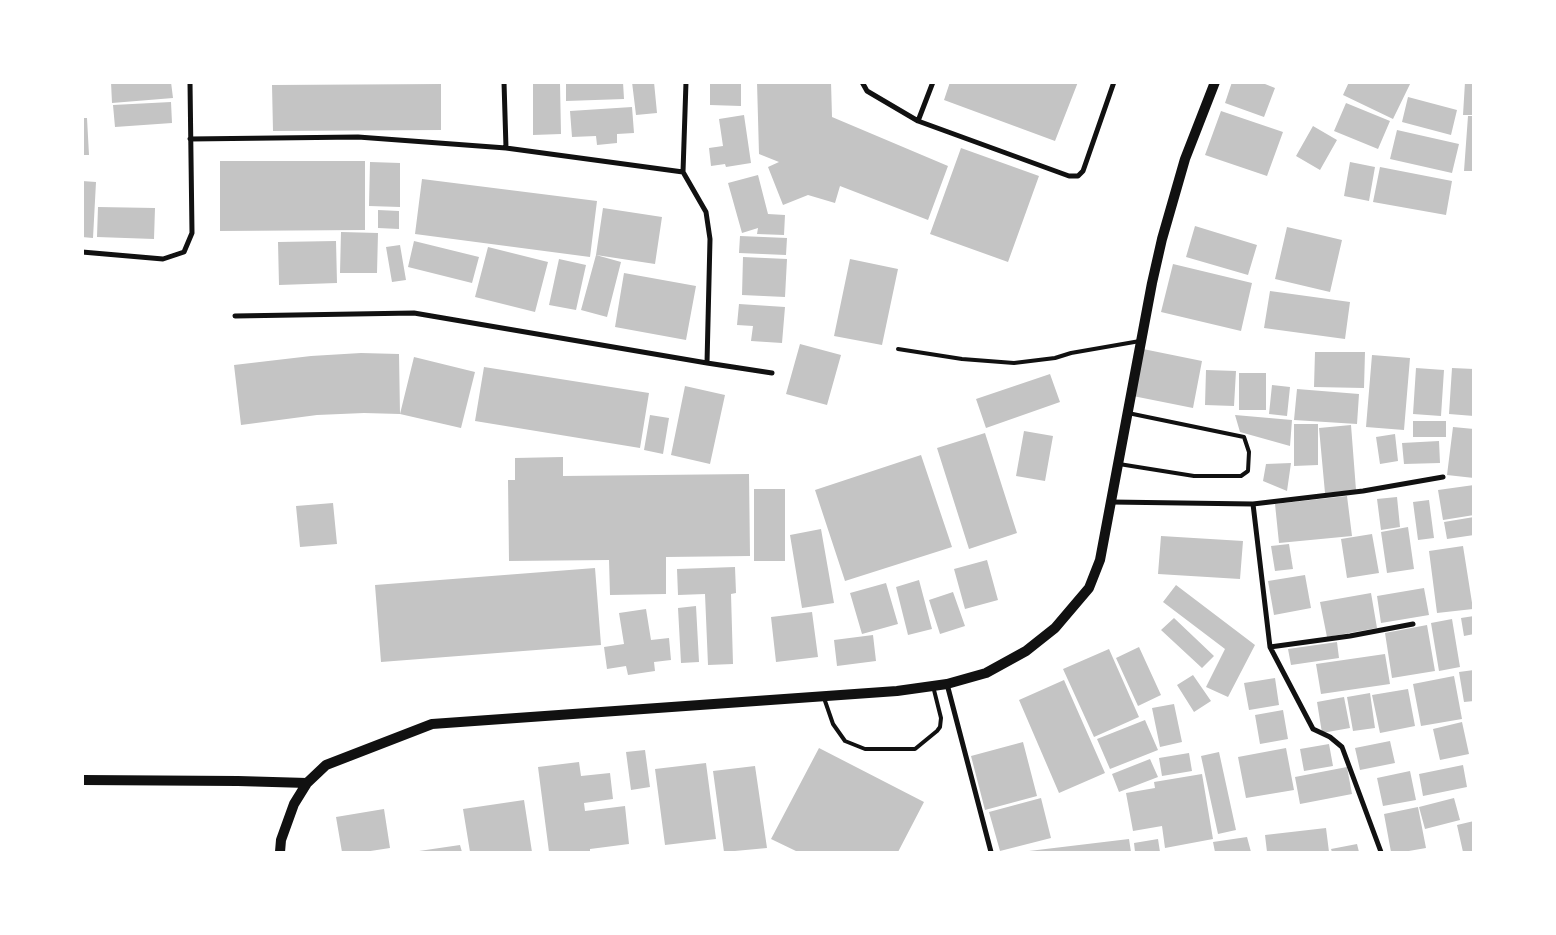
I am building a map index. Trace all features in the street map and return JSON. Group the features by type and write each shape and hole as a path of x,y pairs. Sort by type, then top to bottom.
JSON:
{"main road":[{"path":"280,852 281,840 294,804 307,783 326,765 432,724 897,691 947,684 986,673 1026,651 1055,628 1089,588 1100,560 1140,341 1162,239 1185,159 1215,82"},
{"path":"82,780 307,783"}],"street":[{"path":"82,252 163,259 184,252 192,233 190,82"},
{"path":"504,82 506,148"},
{"path":"686,82 683,172 706,212 710,239 707,363"},
{"path":"862,82 867,91 918,122 1069,176 1078,176 1084,172 1114,82"},
{"path":"918,122 933,82"},
{"path":"190,139 358,137 506,148 683,172"},
{"path":"235,316 414,313 772,373"},
{"path":"1111,502 1253,504 1363,491 1443,477"},
{"path":"1253,504 1270,647 1313,730 1330,737 1342,747 1381,852"},
{"path":"1270,647 1350,636 1413,624"},
{"path":"947,684 991,852"}],"lane":[{"path":"898,349 962,359 1014,363 1055,358 1071,353 1140,341"},
{"path":"1118,464 1194,476 1241,476 1248,471 1249,452 1244,437 1128,414"},
{"path":"824,696 833,724 844,742 865,749 915,749 937,731 940,726 941,718 933,686"}],"building":[{"path":"111,82 171,82 173,98 112,103"},
{"path":"566,82 623,82 624,99 566,101"},
{"path":"632,82 654,82 657,113 636,115"},
{"path":"710,82 741,82 741,106 710,105"},
{"path":"757,82 831,82 832,117 948,166 928,220 840,186 835,203 808,195 783,205 768,167 779,162 759,154"},
{"path":"950,82 1078,82 1055,141 944,100"},
{"path":"1232,82 1260,82 1275,88 1264,117 1225,103"},
{"path":"1349,82 1411,82 1393,119 1343,95"},
{"path":"1465,82 1474,82 1474,115 1463,115"},
{"path":"533,83 560,83 561,134 533,135"},
{"path":"441,84 441,130 273,131 272,85"},
{"path":"1408,97 1457,110 1451,135 1402,122"},
{"path":"171,102 172,123 115,127 113,105"},
{"path":"1346,103 1390,121 1378,149 1334,131"},
{"path":"632,107 634,133 617,134 617,143 597,145 596,136 572,137 570,111"},
{"path":"1221,111 1283,132 1267,176 1205,155"},
{"path":"744,115 751,163 726,167 725,164 711,166 709,148 723,146 719,119"},
{"path":"1468,116 1474,116 1474,171 1464,171"},
{"path":"82,118 87,118 89,155 82,155"},
{"path":"1313,126 1337,140 1320,170 1296,156"},
{"path":"1397,130 1459,144 1452,173 1390,159"},
{"path":"961,148 1039,176 1008,262 930,234"},
{"path":"220,161 365,161 365,230 220,231"},
{"path":"370,162 400,163 400,207 369,206"},
{"path":"1350,162 1375,167 1369,201 1344,196"},
{"path":"1380,167 1452,181 1446,215 1373,202"},
{"path":"758,175 768,214 785,215 784,235 757,234 758,228 742,233 728,183"},
{"path":"422,179 597,201 590,257 415,234"},
{"path":"82,181 96,182 93,238 82,237"},
{"path":"98,207 155,208 154,239 97,237"},
{"path":"603,208 662,217 655,264 596,255"},
{"path":"378,210 399,211 399,229 378,228"},
{"path":"1195,226 1257,245 1248,275 1186,257"},
{"path":"1287,227 1342,240 1330,292 1275,279"},
{"path":"341,232 378,233 377,273 340,273"},
{"path":"740,236 787,238 786,255 739,253"},
{"path":"336,241 337,283 279,285 278,242"},
{"path":"414,241 479,257 472,283 408,267"},
{"path":"400,245 406,280 392,282 386,247"},
{"path":"488,247 548,262 535,312 475,297"},
{"path":"596,255 621,262 607,317 581,310"},
{"path":"743,257 787,259 785,297 742,295"},
{"path":"559,259 586,265 576,310 549,305"},
{"path":"850,259 898,269 882,345 834,336"},
{"path":"1173,264 1252,283 1241,331 1161,312"},
{"path":"624,273 696,286 686,340 615,327"},
{"path":"1270,291 1350,302 1345,339 1264,328"},
{"path":"739,304 785,307 782,343 751,341 753,326 737,325"},
{"path":"800,344 841,355 827,405 786,394"},
{"path":"1143,349 1202,361 1193,408 1133,396"},
{"path":"1315,352 1365,352 1364,388 1314,387"},
{"path":"361,353 399,354 400,414 317,415 241,425 234,365 311,356"},
{"path":"1372,355 1410,358 1404,430 1366,427"},
{"path":"414,357 475,372 461,428 400,414"},
{"path":"484,367 649,393 640,448 475,421"},
{"path":"1416,368 1444,370 1441,416 1413,414"},
{"path":"1452,368 1474,369 1474,416 1449,414"},
{"path":"1206,370 1236,371 1234,406 1205,405"},
{"path":"1239,373 1266,373 1266,410 1239,410"},
{"path":"1050,374 1060,402 986,428 976,399"},
{"path":"1272,385 1290,387 1287,416 1269,414"},
{"path":"685,386 725,395 710,464 671,455"},
{"path":"1297,389 1359,394 1357,424 1294,420"},
{"path":"650,415 669,418 663,454 644,450"},
{"path":"1235,415 1292,420 1290,446 1240,432"},
{"path":"1413,421 1446,421 1446,437 1413,437"},
{"path":"1294,424 1318,424 1318,465 1294,466"},
{"path":"1351,425 1356,490 1325,493 1319,428"},
{"path":"1453,427 1474,429 1474,478 1447,475"},
{"path":"1024,431 1053,436 1045,481 1016,476"},
{"path":"985,433 1017,533 969,549 937,448"},
{"path":"1395,434 1398,461 1380,464 1376,437"},
{"path":"1439,441 1440,463 1404,464 1402,443"},
{"path":"921,455 952,547 845,581 815,490"},
{"path":"563,457 563,476 749,474 750,556 666,557 666,594 610,595 609,560 509,561 508,480 515,480 515,458"},
{"path":"1291,463 1287,491 1263,481 1266,464"},
{"path":"1474,485 1474,515 1443,520 1438,490"},
{"path":"754,489 785,489 785,561 754,561"},
{"path":"1347,496 1352,536 1279,543 1275,504"},
{"path":"1397,497 1400,527 1381,530 1377,499"},
{"path":"1429,500 1434,538 1418,540 1413,502"},
{"path":"333,503 337,544 300,547 296,506"},
{"path":"1474,517 1474,535 1447,539 1444,522"},
{"path":"1408,527 1414,569 1387,573 1381,532"},
{"path":"821,529 834,603 802,608 790,535"},
{"path":"1372,534 1379,573 1347,578 1341,539"},
{"path":"1161,536 1243,541 1240,579 1158,574"},
{"path":"1289,544 1293,569 1275,571 1271,546"},
{"path":"1463,546 1473,609 1437,613 1429,551"},
{"path":"987,560 998,600 965,609 954,569"},
{"path":"735,567 736,593 731,594 733,664 708,665 705,594 678,595 677,569"},
{"path":"595,568 601,645 381,662 375,585"},
{"path":"1305,575 1311,608 1274,615 1268,581"},
{"path":"919,580 932,629 908,635 896,587"},
{"path":"886,583 898,624 862,634 850,593"},
{"path":"1176,585 1255,645 1228,697 1206,687 1225,649 1163,602"},
{"path":"1424,588 1429,615 1381,623 1377,596"},
{"path":"953,592 965,626 940,634 929,600"},
{"path":"1371,593 1377,628 1327,637 1320,602"},
{"path":"696,606 699,662 681,663 678,608"},
{"path":"646,609 651,640 669,638 671,660 654,662 655,671 628,675 626,666 607,669 604,647 624,644 619,613"},
{"path":"812,612 818,657 776,662 771,617"},
{"path":"1474,616 1474,634 1464,636 1461,618"},
{"path":"1174,618 1214,656 1202,668 1161,630"},
{"path":"1452,619 1460,667 1439,671 1431,623"},
{"path":"1427,625 1435,671 1392,678 1385,633"},
{"path":"873,635 876,661 837,666 834,640"},
{"path":"1337,642 1339,658 1291,665 1288,649"},
{"path":"1139,647 1161,695 1138,706 1116,658"},
{"path":"1109,649 1139,717 1094,737 1063,669"},
{"path":"1385,654 1390,684 1321,694 1316,664"},
{"path":"1474,670 1474,701 1464,702 1459,672"},
{"path":"1193,675 1211,701 1194,712 1177,685"},
{"path":"1454,676 1462,719 1421,726 1413,684"},
{"path":"1275,678 1279,705 1249,710 1244,683"},
{"path":"1064,680 1105,773 1059,793 1019,700"},
{"path":"1408,689 1415,726 1380,733 1372,695"},
{"path":"1370,693 1375,728 1353,731 1347,697"},
{"path":"1344,697 1350,728 1322,733 1317,702"},
{"path":"1174,704 1182,742 1160,747 1152,708"},
{"path":"1283,710 1288,739 1260,744 1255,715"},
{"path":"1145,720 1158,750 1110,769 1097,739"},
{"path":"1462,722 1469,754 1440,760 1433,729"},
{"path":"1390,741 1395,763 1360,770 1355,748"},
{"path":"1023,742 1037,796 985,810 971,756"},
{"path":"1329,744 1333,766 1304,771 1300,749"},
{"path":"819,748 924,802 898,852 798,852 771,839"},
{"path":"1286,748 1294,790 1246,798 1238,757"},
{"path":"645,750 650,787 631,790 626,752"},
{"path":"1219,752 1236,830 1218,834 1201,756"},
{"path":"1189,753 1192,771 1162,776 1159,758"},
{"path":"1150,759 1158,777 1119,792 1112,774"},
{"path":"579,762 581,776 610,773 613,799 584,803 585,811 625,806 629,844 590,849 590,852 549,852 538,767"},
{"path":"706,763 716,839 665,845 655,769"},
{"path":"1463,765 1467,787 1423,796 1419,774"},
{"path":"755,766 767,848 724,852 713,771"},
{"path":"1347,767 1352,794 1300,804 1295,777"},
{"path":"1410,771 1416,800 1383,806 1377,778"},
{"path":"1202,774 1213,839 1165,848 1162,826 1133,831 1126,793 1155,788 1154,782"},
{"path":"1041,798 1051,838 1000,851 989,812"},
{"path":"1454,798 1460,820 1425,829 1419,807"},
{"path":"524,800 532,852 470,852 463,809"},
{"path":"1418,807 1426,848 1391,852 1384,814"},
{"path":"384,809 390,848 364,852 342,852 336,817"},
{"path":"1474,821 1474,852 1463,852 1457,825"},
{"path":"1326,828 1329,852 1267,852 1265,835"},
{"path":"1247,837 1251,852 1215,852 1213,842"},
{"path":"1129,839 1131,852 1029,852 1029,851"},
{"path":"1158,839 1160,852 1135,852 1134,843"},
{"path":"1357,844 1359,852 1332,852 1331,849"},
{"path":"460,845 462,852 419,852 419,851"}]}
